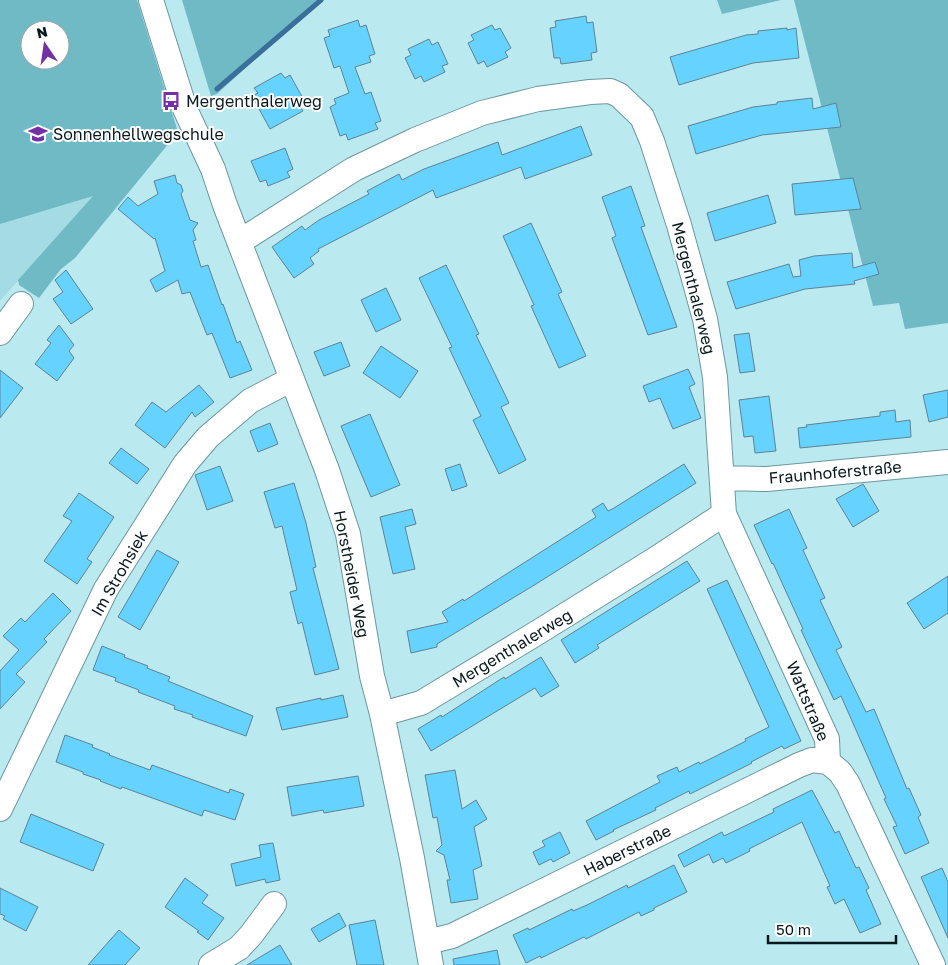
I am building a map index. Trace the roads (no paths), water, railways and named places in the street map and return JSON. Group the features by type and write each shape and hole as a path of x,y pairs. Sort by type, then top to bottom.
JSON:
{"street":[{"name":"Horstheider Weg","path":"150,0 185,108 213,169 239,242 327,470 348,534 357,599 412,858 431,965"},
{"name":"Horstheider Weg","path":"166,0 200,104 213,169"},
{"name":"Mergenthalerweg","path":"239,242 354,169 414,140 482,112 538,99 610,91 619,95 642,117 652,141 679,225 705,319 715,376 724,514 654,560 421,703 382,714"},
{"path":"0,333 21,304"},
{"name":"Im Strohsiek","path":"0,809 106,589 185,464 208,437 250,402 292,379"},
{"name":"Fraunhoferstraße","path":"722,478 767,479 948,462"},
{"name":"Wattstraße","path":"724,514 827,739 828,762 840,772 848,784 933,965"},
{"name":"Haberstraße","path":"426,942 452,936 812,760 828,762"},
{"path":"210,965 239,948 274,904"}],"waterway":[{"path":"217,89 321,0"}],"place":[{"name":"Mergenthalerweg","path":"171,101"},
{"name":"Sonnenhellwegschule","path":"38,134"}]}
